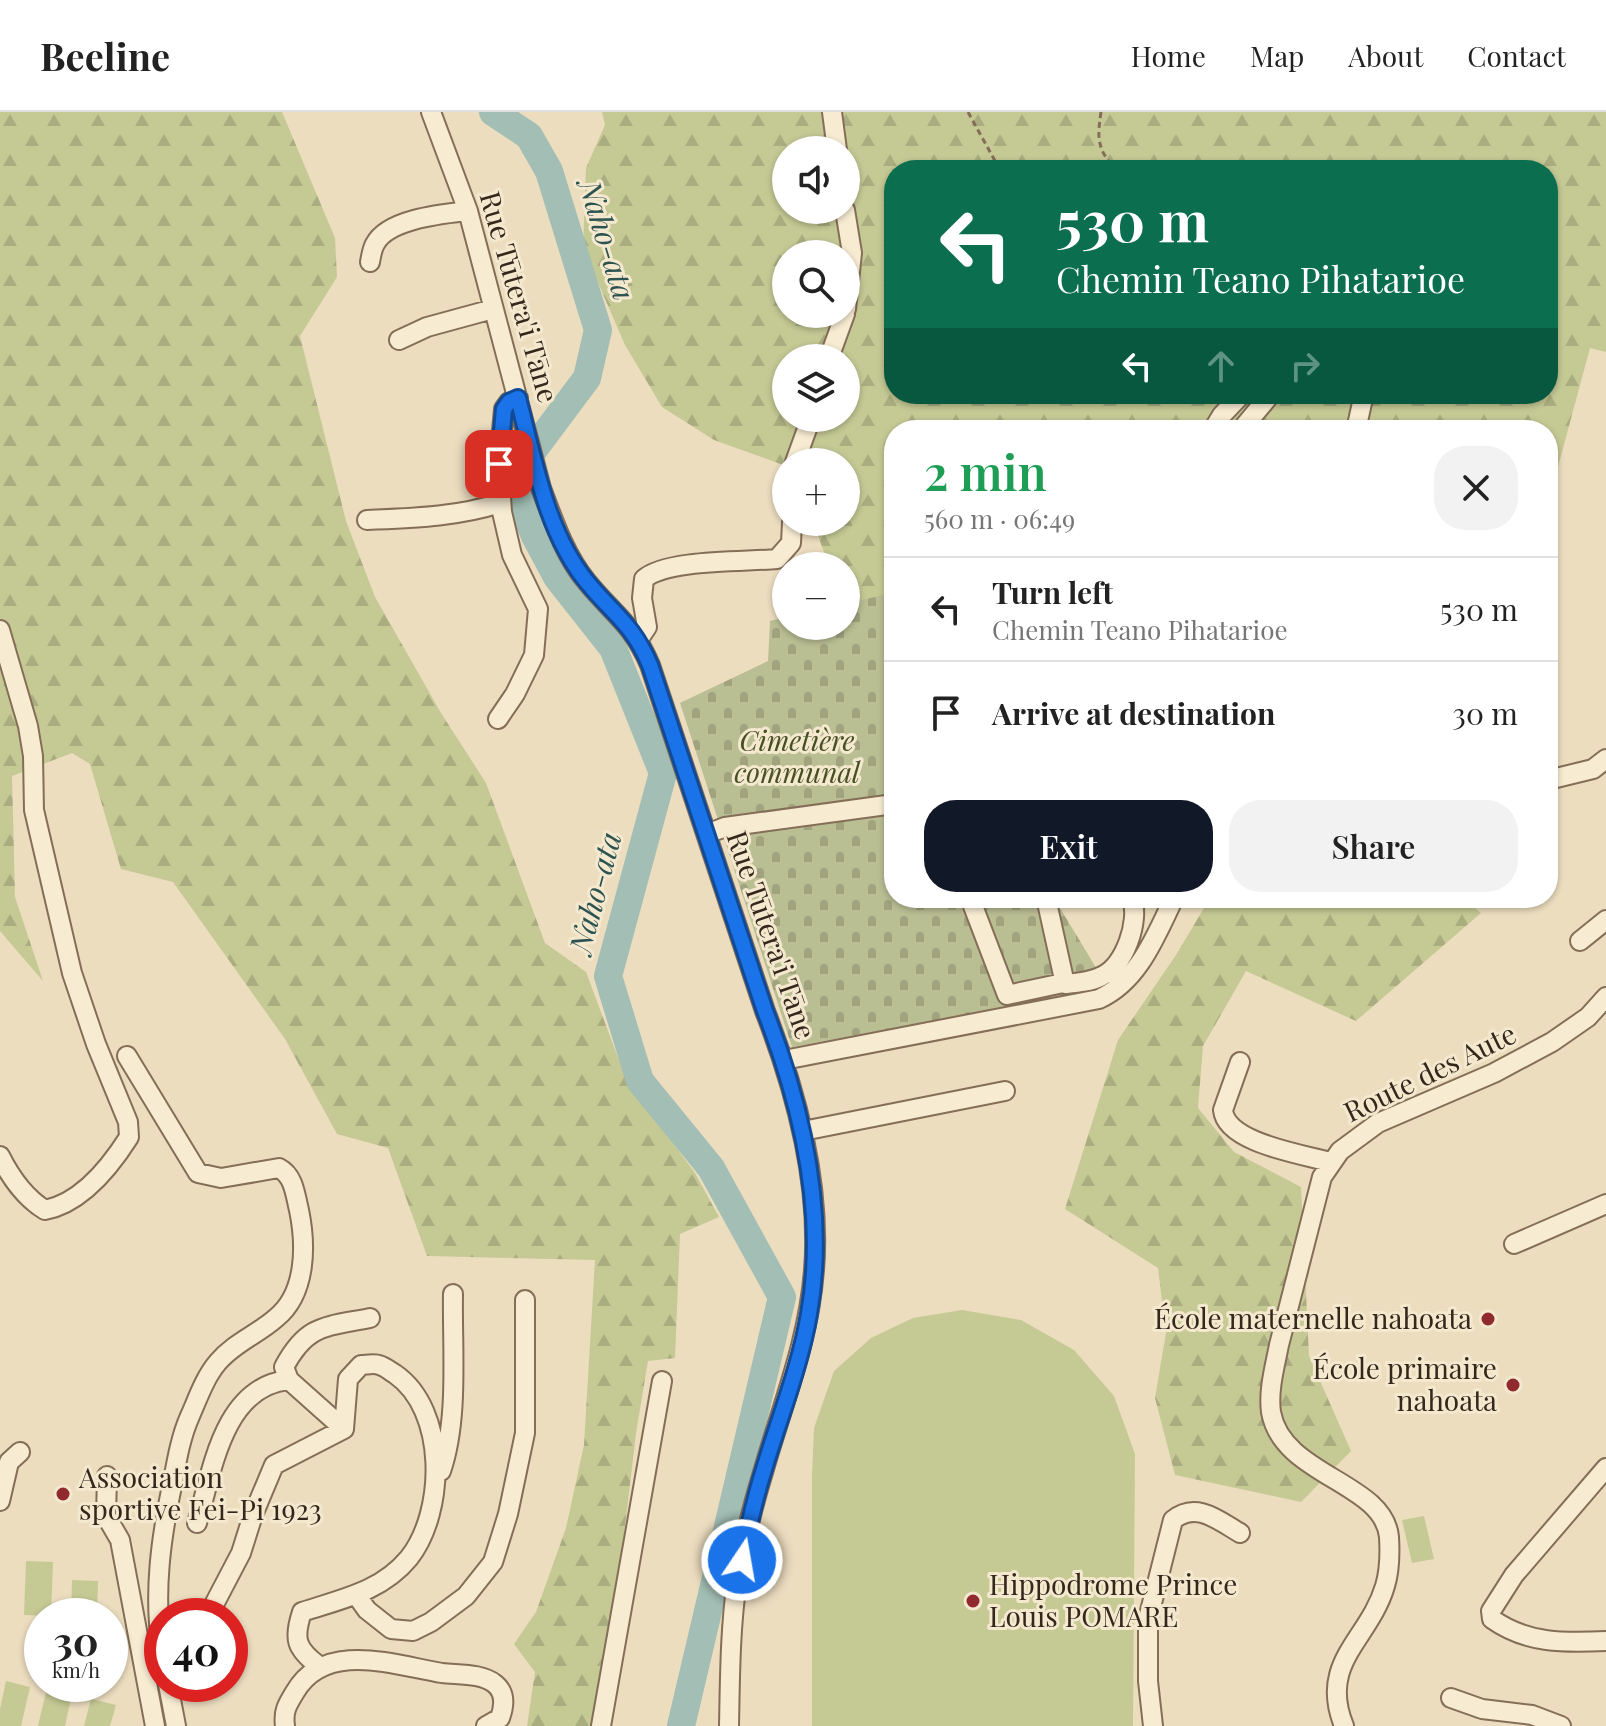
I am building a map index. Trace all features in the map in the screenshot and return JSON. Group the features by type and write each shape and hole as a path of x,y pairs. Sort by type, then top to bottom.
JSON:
{"street":[{"name":"Rue Tūtera'i Tāne","path":"431,112 468,211 541,488 556,530 586,582 639,639 667,710 765,1011 784,1060 803,1131 815,1248 809,1315 764,1468 737,1580 729,1726"},
{"path":"832,112 835,136"},
{"path":"370,262 375,244 385,233 403,223 468,211"},
{"path":"399,340 427,327 493,309"},
{"path":"498,719 515,694 534,655 538,609 512,555 500,503 499,464 504,409 509,402 518,398"},
{"path":"1219,420 1232,404"},
{"path":"1249,420 1263,404"},
{"path":"367,520 475,511 500,503"},
{"path":"639,639 647,627 642,598 644,579 649,574 673,566 777,559 791,543 791,536"},
{"path":"0,630 28,726 33,756 34,810 68,958 96,1044 128,1122 129,1137 92,1184 59,1207 45,1210 25,1194 0,1156"},
{"path":"1558,777 1599,764"},
{"path":"707,834 725,827 884,805"},
{"path":"974,908 1007,995 1102,977 1114,968 1122,954 1135,917 1134,908"},
{"path":"1048,908 1063,983"},
{"path":"784,1060 1092,1002 1120,987 1148,951 1169,908"},
{"path":"1580,941 1606,920"},
{"name":"Route des Aute","path":"1344,1726 1339,1712 1336,1682 1346,1654 1369,1620 1385,1588 1390,1562 1388,1533 1386,1525 1370,1505 1339,1481 1301,1459 1286,1445 1276,1428 1271,1410 1272,1382 1279,1345 1315,1198 1330,1162 1351,1141 1378,1123 1494,1073 1552,1042 1588,1017 1606,997"},
{"path":"127,1056 198,1173 221,1178 279,1168 295,1190 303,1230 302,1271 288,1303 279,1317 234,1347 218,1362 188,1420 164,1521 158,1598"},
{"path":"1240,1062 1223,1110 1224,1118 1236,1131 1276,1147 1330,1162"},
{"path":"803,1131 1005,1091"},
{"path":"1514,1244 1606,1204"},
{"path":"319,1666 304,1655 296,1632 302,1612 357,1596 388,1578 409,1557 423,1532 446,1456 451,1415 453,1294"},
{"path":"357,1596 367,1610 391,1629 413,1631 431,1622 466,1596 493,1562 508,1514 525,1433 525,1300"},
{"path":"344,1429 289,1380 284,1367 296,1345 306,1335 329,1326 370,1318"},
{"path":"344,1429 348,1379 361,1365 381,1365 408,1383 425,1409 436,1457 435,1488"},
{"path":"197,1523 224,1434 239,1408 255,1393 279,1381 289,1380"},
{"path":"601,1726 662,1381"},
{"path":"217,1598 241,1553 274,1465 344,1429"},
{"path":"0,1501 9,1462 20,1452"},
{"path":"1606,1468 1514,1575 1491,1611 1492,1619 1530,1639 1606,1641"},
{"path":"107,1476 106,1516 120,1540 155,1726"},
{"path":"1153,1726 1148,1681 1148,1619 1173,1520 1182,1512 1195,1510 1214,1517 1240,1533"},
{"path":"285,1726 283,1712 300,1683 319,1666 366,1659 480,1677 493,1682 502,1693 504,1706 500,1718 486,1726"},
{"path":"1451,1698 1482,1709 1532,1715 1561,1726"},
{"path":"171,1702 176,1726"}],"path":[{"path":"968,112 994,160"},
{"path":"1101,112 1098,133 1102,155 1107,160"}],"green space":[{"path":"0,112 282,112 335,238 337,277 300,336 346,521 375,597 441,713 486,783 545,943 586,972 626,1079 695,1173 719,1217 680,1234 675,1358 648,1361 621,1561 592,1726 527,1726 535,1672 514,1644 536,1612 566,1528 584,1445 595,1260 427,1256 388,1148 337,1134 285,1039 173,882 121,869 90,764 72,753 12,776 15,897 43,981 0,931"},
{"path":"602,112 1606,112 1606,352 1590,348 1558,467 1558,420 884,420 884,600 860,606 860,552 824,552 818,536 860,536 860,448 772,448 772,461 714,440 662,407 625,345 583,248 586,168 605,125"},
{"name":"Cimetière communal","path":"884,595 884,908 1060,908 1098,971 1092,991 792,1047 680,703 768,661 770,621 772,640 860,640 860,601"},
{"path":"1204,908 1475,908 1481,913 1356,1021 1246,971 1203,1046 1198,1108 1234,1152 1301,1187 1309,1356 1351,1451 1301,1502 1175,1475 1155,1398 1166,1333 1158,1268 1065,1209 1118,1040"},
{"name":"Hippodrome Prince Louis POMARE","path":"962,1310 1021,1320 1074,1350 1114,1396 1135,1454 1133,1726 812,1726 814,1428 834,1371 871,1338 913,1318"},
{"path":"1424,1516 1434,1559 1412,1563 1402,1520"},
{"path":"26,1561 53,1562 52,1598 25,1598"},
{"path":"72,1580 98,1581 98,1598 72,1598"},
{"path":"6,1681 24,1686 24,1702 27,1702 21,1726 0,1726"},
{"path":"44,1702 70,1702 65,1726 38,1726"},
{"path":"90,1702 116,1705 110,1726 84,1726"}],"waterway":[{"name":"Naho-ata","path":"493,112 529,136 549,171 598,330 587,378 522,465 518,480 520,498 535,536 557,577 613,648 663,773 608,976 640,1081 711,1168 782,1297 681,1726"}],"place":[{"name":"École maternelle nahoata","path":"1488,1319"},
{"name":"École primaire nahoata","path":"1513,1385"},
{"name":"Association sportive Fei-Pi 1923","path":"63,1494"},
{"name":"Hippodrome Prince Louis POMARE","path":"973,1601"}],"route":[{"path":"499,464 504,409 509,402 518,398 541,488 556,530 586,582 639,639 650,665 784,1060 803,1131 815,1248 809,1315 764,1468 742,1560"}]}
